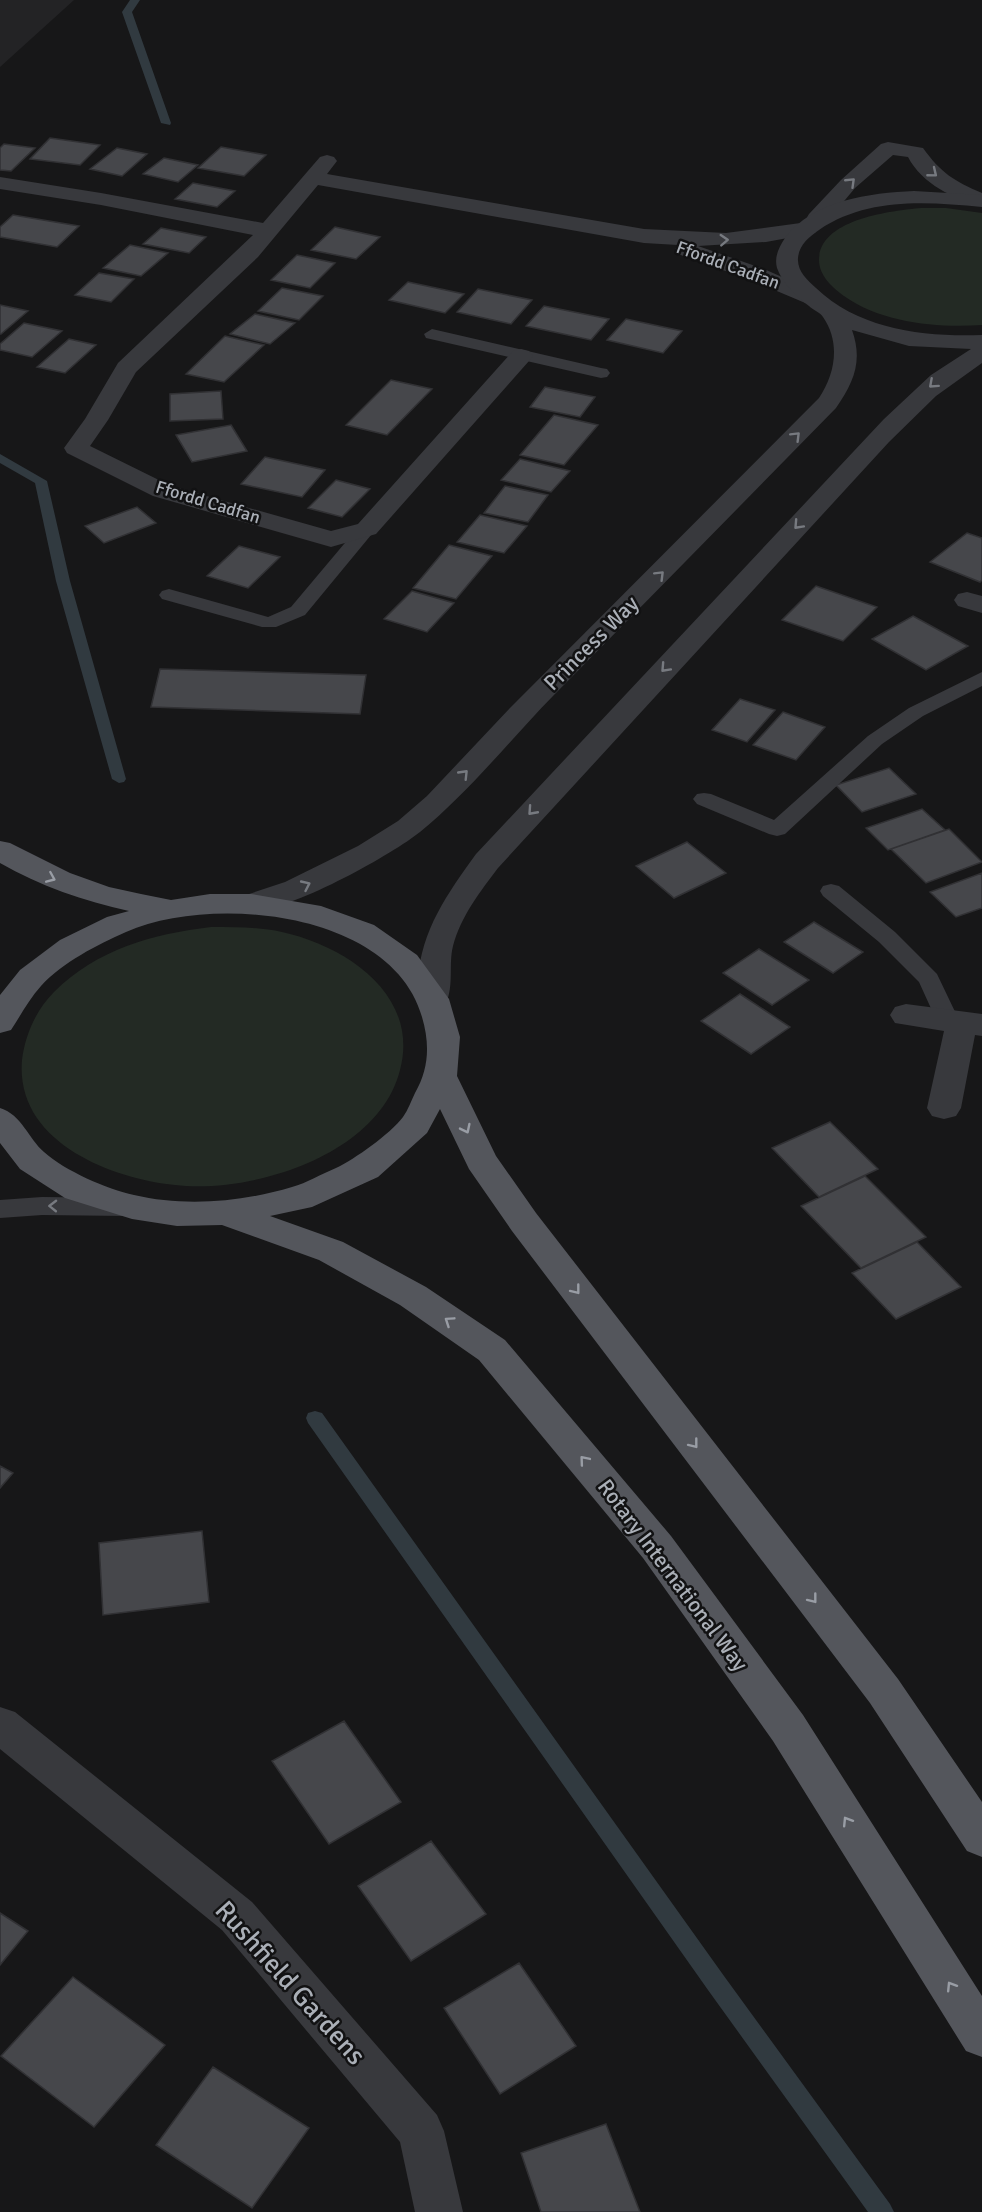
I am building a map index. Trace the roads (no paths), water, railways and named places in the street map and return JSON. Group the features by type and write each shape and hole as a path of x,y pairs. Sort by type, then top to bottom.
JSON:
{"main road":[{"path":"0,850 47,877 81,890 115,900 171,910"},
{"path":"0,1022 4,1012 31,977 71,947 118,924 171,910 210,904 251,904 310,913 363,932 406,962 433,999 444,1037 441,1076 415,1125 366,1168 300,1198 224,1213 177,1214 132,1208 76,1189 32,1161 0,1120"},
{"path":"441,1076 481,1161 524,1222 884,1691 982,1838"},
{"name":"Rotary International Way","path":"224,1213 331,1251 412,1296 492,1350 657,1546 788,1728 982,2036"}],"street":[{"path":"982,201 935,176 920,161 916,152 888,148 848,184 812,224 795,237 787,259 792,277 810,298 834,313 880,333 927,341 982,342"},
{"name":"Ffordd Cadfan","path":"368,528 331,538 162,491 76,448 96,420 126,368 250,252 320,170 644,236 756,273 810,298"},
{"path":"0,183 101,199 268,231"},
{"path":"812,224 850,206 892,198 937,196 982,201"},
{"name":"Ffordd Cadfan","path":"644,236 712,241 764,236 812,224"},
{"name":"Princess Way","path":"251,904 296,889 369,853 408,827 437,802 520,714 828,403 840,386 847,361 845,342 834,313"},
{"path":"433,999 435,960 446,924 462,895 487,861 896,420 936,381 958,365 982,353"},
{"path":"368,528 521,356"},
{"path":"906,1015 964,1022 944,1108"},
{"name":"Rushfield Gardens","path":"0,1725 237,1916 421,2131 439,2212"}],"lane":[{"path":"432,334 601,373"},
{"path":"169,596 269,623 297,611 368,528"},
{"path":"704,799 777,829 875,740 916,712 982,678"},
{"path":"831,891 887,937 929,979 964,1022"},
{"path":"0,1209 42,1206 132,1208"}],"waterway":[{"path":"135,0 127,12 166,123"},
{"path":"0,458 41,481 63,581 119,779"},
{"path":"315,1418 716,1983 882,2212"}]}
